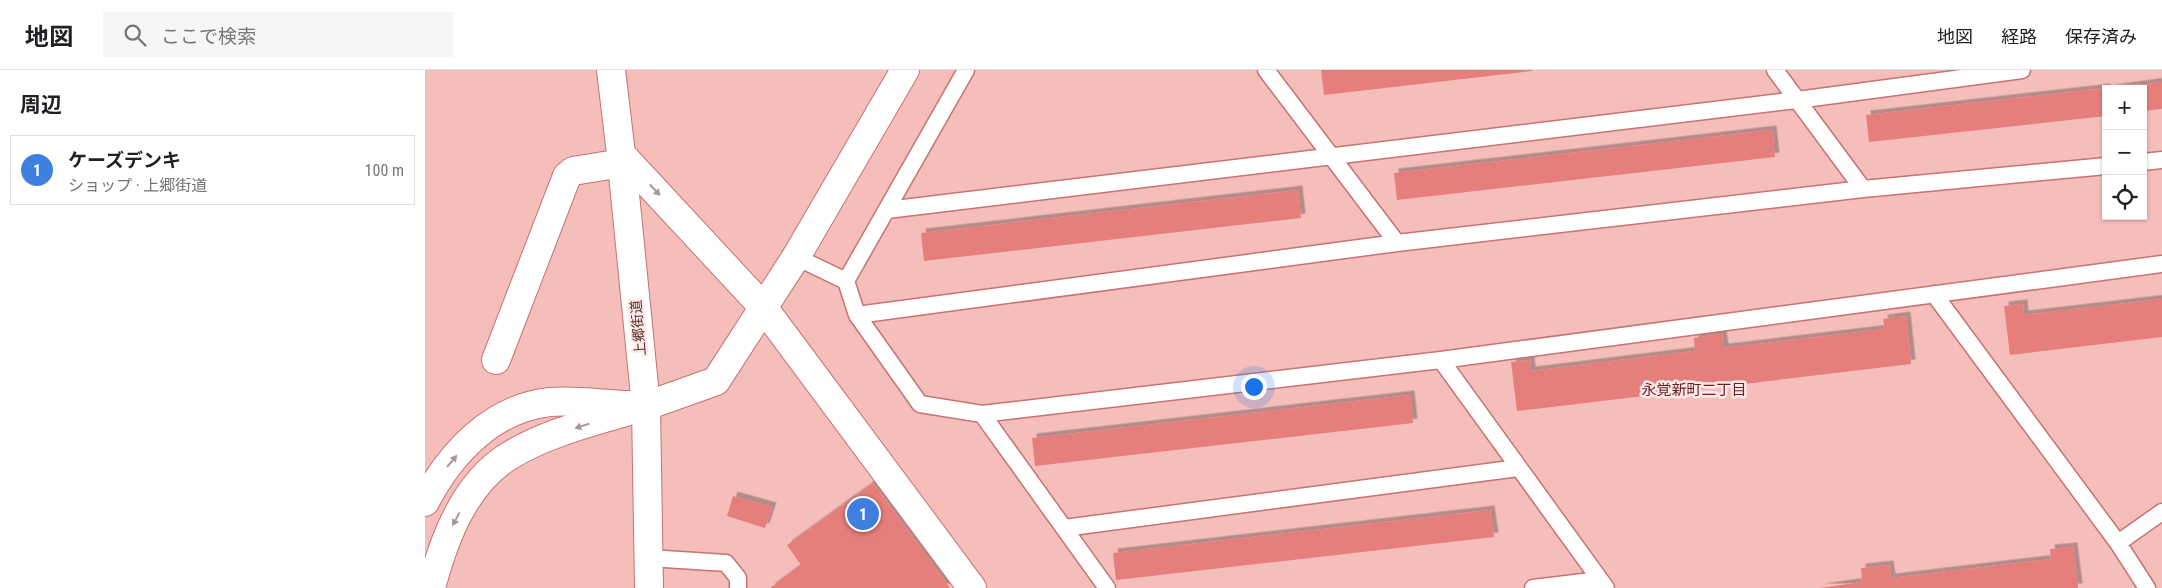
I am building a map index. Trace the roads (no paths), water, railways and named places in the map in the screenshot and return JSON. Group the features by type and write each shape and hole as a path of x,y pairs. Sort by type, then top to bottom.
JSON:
{"main road":[{"name":"上郷街道","path":"611,70 622,159 645,406 649,588"},
{"path":"431,588 449,534 466,500 484,477 508,456 552,436 716,381 796,257 905,70"},
{"path":"496,360 567,176 573,171 622,159 763,307 972,588"},
{"path":"425,502 446,468 465,446 484,428 505,416 525,408 550,402 645,406"}],"lane":[{"path":"846,281 966,70"},
{"path":"1266,70 1397,243"},
{"path":"1775,70 1863,189"},
{"path":"887,210 1797,100 2022,70"},
{"path":"2147,162 2162,160"},
{"path":"857,315 1397,243 1863,189 2102,166"},
{"path":"796,257 846,281 857,315 920,404 982,414 1441,360 2162,264"},
{"path":"1934,294 2118,543 2147,588"},
{"path":"1441,360 1603,584"},
{"path":"982,414 1107,588"},
{"path":"1064,528 1519,468"},
{"path":"2118,543 2162,512"},
{"path":"649,558 726,563 738,578 738,588"},
{"path":"1533,588 1603,584"}],"place":[{"name":"ケーズデンキ","path":"863,514"}],"district":[{"name":"永覚新町二丁目","path":"1694,390"}]}
